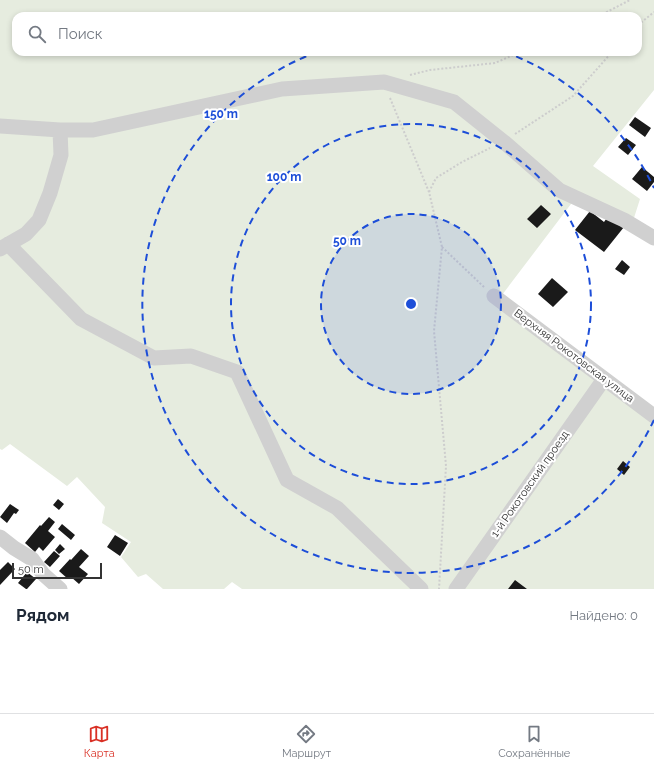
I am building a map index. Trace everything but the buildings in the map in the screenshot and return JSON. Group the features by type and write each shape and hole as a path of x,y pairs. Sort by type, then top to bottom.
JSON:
{"street":[{"path":"0,126 60,130 93,130 282,89 384,82 454,102 504,142 559,190 624,220 654,238"},
{"path":"60,130 61,155 50,193 39,220 26,234 4,247 81,319 154,358 191,356 237,372 287,480 337,508 421,589"},
{"name":"Верхняя Рокотовская улица","path":"494,296 654,416"},
{"name":"1-й Рокотовский проезд","path":"456,589 604,378"},
{"path":"0,537 32,559 43,574 60,589"}],"path":[{"path":"607,12 630,0"},
{"path":"642,22 654,12"},
{"path":"407,76 430,70 495,63 511,56"},
{"path":"429,192 436,178 462,162 504,142 574,96 609,56"},
{"path":"384,82 429,192 442,247 434,331 446,466 439,589"},
{"path":"442,247 494,296"}],"shaded area":[{"path":"0,0 654,0 654,90 593,166 640,199 633,221 574,200 502,295 654,411 654,589 242,589 232,582 224,589 163,589 146,574 138,577 121,557 131,542 102,523 105,507 77,477 67,486 10,444 2,450 0,449"}]}
